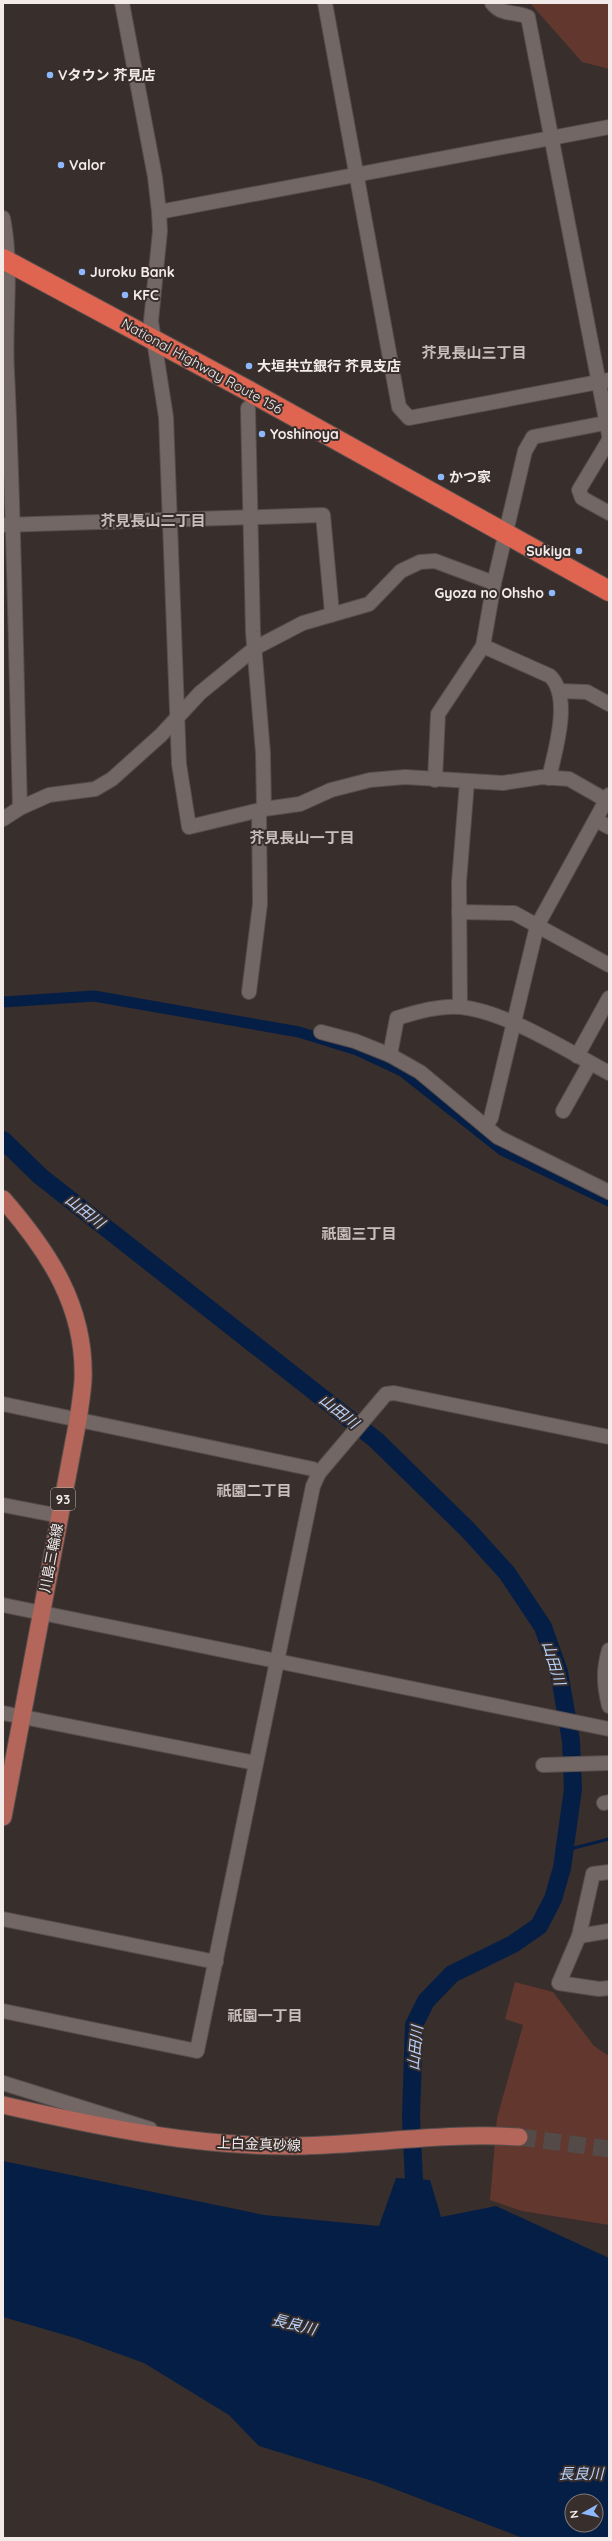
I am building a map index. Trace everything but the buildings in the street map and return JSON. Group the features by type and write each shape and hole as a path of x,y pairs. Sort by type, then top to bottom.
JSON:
{"highway":[{"name":"National Highway Route 156","path":"6,261 154,340 609,591"}],"main road":[{"name":"川島三輪線","path":"3,1199 42,1248 57,1270 70,1300 79,1334 83,1380 78,1420 40,1613 3,1817"},
{"name":"上白金真砂線","path":"3,2105 136,2133 187,2140 296,2146 375,2140 490,2135 519,2137"}],"street":[{"path":"122,3 155,177 159,212 160,231 151,321 166,417 176,716 179,764 189,827 261,810 300,804 331,790 370,780 405,778 503,783 549,778 569,779 608,797 537,926 491,1118 485,1126"},
{"path":"325,3 358,174 399,407 409,418 603,381"},
{"path":"435,780 438,714 483,646 494,583 525,450 533,437 607,429 603,381 551,137 528,17 521,14 506,14 492,3"},
{"path":"159,212 609,127"},
{"path":"3,218 6,261 5,373 7,525 20,808"},
{"path":"248,408 255,648 263,753 260,904 249,992"},
{"path":"609,440 579,490 582,498 609,513"},
{"path":"7,525 323,515 332,613"},
{"path":"3,819 20,808 49,795 95,790 132,762 200,693 255,648 302,623 332,613 369,604 401,571 420,562 435,561 494,583"},
{"path":"483,646 550,676 560,691 559,731 549,778"},
{"path":"560,691 587,692 609,704"},
{"path":"460,1007 458,912 467,782"},
{"path":"596,820 609,827"},
{"path":"458,912 514,913 609,965"},
{"path":"577,1056 609,998"},
{"path":"390,1055 397,1018 423,1011 460,1007 485,1012 513,1023 609,1074"},
{"path":"321,1032 355,1041 390,1055 420,1072 498,1137 609,1192"},
{"path":"563,1111 590,1063"},
{"path":"3,2011 196,2051 216,1962 255,1763 313,1486 319,1473 386,1394 394,1393 609,1437"},
{"path":"3,1404 313,1469 319,1473"},
{"path":"3,1505 60,1516"},
{"path":"3,1605 609,1729"},
{"path":"609,1650 603,1669 604,1684 609,1706"},
{"path":"3,1713 255,1763"},
{"path":"548,1765 609,1763"},
{"path":"609,1872 593,1874 578,1936 559,1983 599,1989 609,1988"},
{"path":"3,1919 216,1962"},
{"path":"578,1936 609,1932"},
{"path":"3,2083 187,2140"}],"shaded area":[{"path":"530,3 609,3 609,69 582,62"},
{"path":"515,1982 553,1992 594,2046 609,2056 609,2225 522,2211 490,2200 497,2118 523,2025 505,2019"}],"water":[{"name":"長良川","path":"3,2161 264,2215 379,2226 396,2178 430,2180 441,2217 496,2206 609,2258 609,2538 523,2538 376,2482 259,2446 229,2415 144,2363 75,2338 3,2317"}],"waterway":[{"path":"3,1002 94,996 299,1032 357,1050 402,1071 502,1150 609,1201"},
{"name":"山田川","path":"3,1140 40,1176 376,1440 468,1530 507,1573 543,1627 559,1672 571,1741 573,1789 562,1868 553,1899 539,1926 513,1944 452,1974 426,2001 414,2025 411,2117 415,2203"},
{"path":"566,1850 609,1839"}],"tunnel":[{"path":"519,2137 609,2149"}],"place":[{"name":"Vタウン 芥見店","path":"50,75"},
{"name":"Valor","path":"61,165"},
{"name":"Juroku Bank","path":"82,272"},
{"name":"KFC","path":"125,295"},
{"name":"大垣共立銀行 芥見支店","path":"249,366"},
{"name":"Yoshinoya","path":"262,434"},
{"name":"かつ家","path":"441,477"},
{"name":"Sukiya","path":"579,551"},
{"name":"Gyoza no Ohsho","path":"552,593"}],"district":[{"name":"芥見長山三丁目","path":"474,352"},
{"name":"芥見長山二丁目","path":"153,520"},
{"name":"芥見長山一丁目","path":"302,837"},
{"name":"祇園三丁目","path":"359,1233"},
{"name":"祇園二丁目","path":"254,1490"},
{"name":"祇園一丁目","path":"265,2015"}]}
